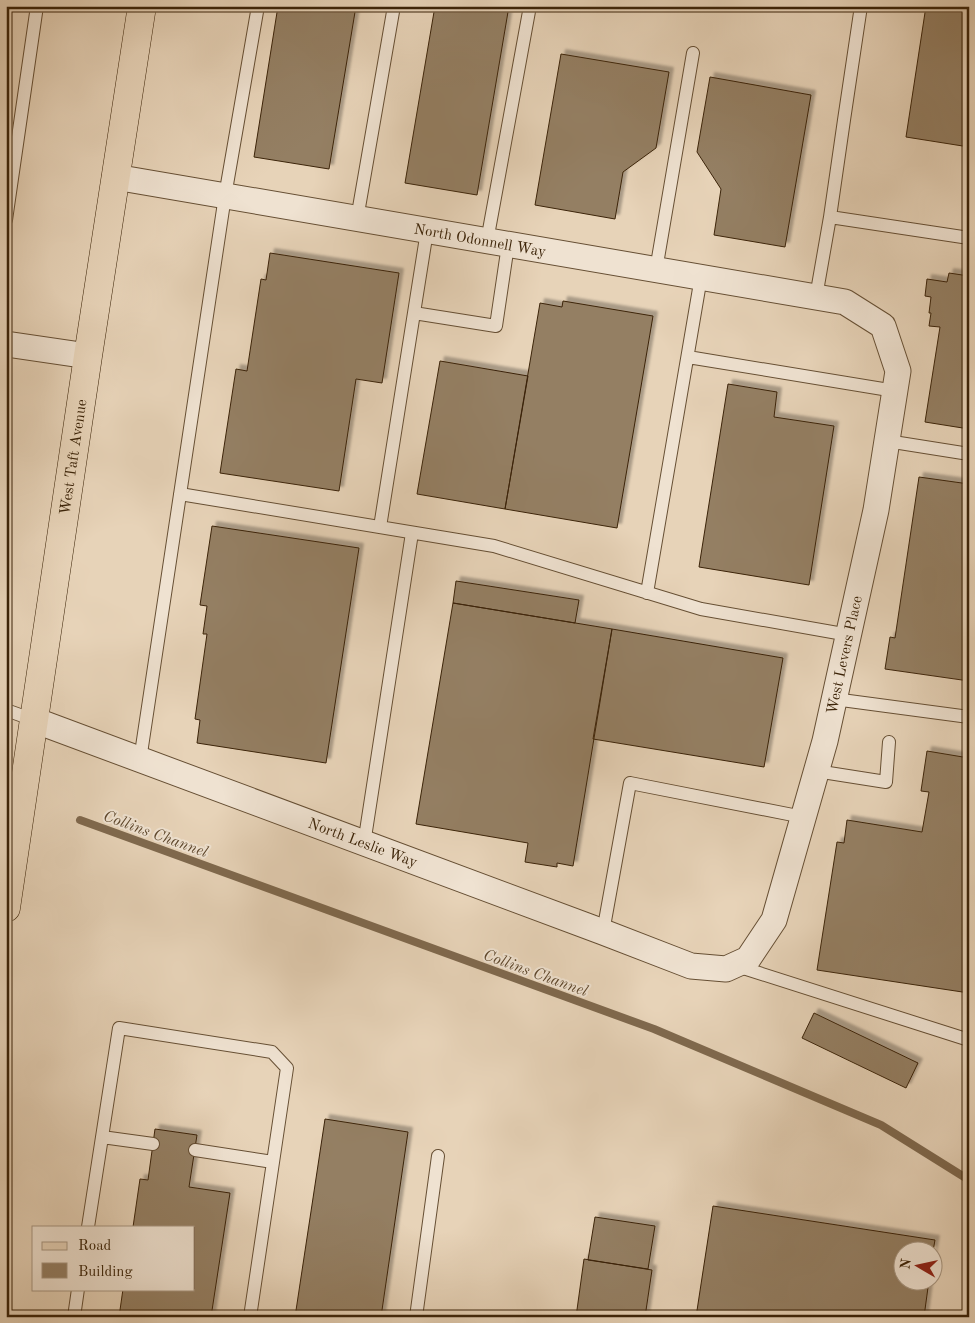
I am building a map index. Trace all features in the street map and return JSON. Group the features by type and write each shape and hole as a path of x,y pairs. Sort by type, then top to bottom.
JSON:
{"main road":[{"name":"West Taft Avenue","path":"6,908 10,862 34,720 142,6"}],"street":[{"name":"North Odonnell Way","path":"115,177 845,302"},
{"name":"West Levers Place","path":"735,965 748,959 774,920 825,741 876,510 898,371 883,326 845,302"},
{"path":"6,344 88,356"},
{"name":"North Leslie Way","path":"34,720 691,966 726,969 735,965"}],"lane":[{"path":"6,220 37,6"},
{"path":"140,760 225,196 258,6"},
{"path":"357,219 394,6"},
{"path":"414,312 496,326 498,243 530,6"},
{"path":"816,297 830,217 861,6"},
{"path":"656,270 693,53"},
{"path":"830,217 969,238"},
{"path":"380,527 427,231"},
{"path":"647,593 701,277"},
{"path":"688,357 895,391"},
{"path":"887,441 969,454"},
{"path":"180,494 494,546 701,609 849,635"},
{"path":"364,844 412,533"},
{"path":"834,699 969,717"},
{"path":"6,710 34,720"},
{"path":"816,771 886,782 889,742"},
{"path":"603,932 630,783 803,817"},
{"path":"735,965 969,1040"},
{"path":"88,1226 119,1028 272,1052 287,1068 250,1317"},
{"path":"102,1137 153,1144"},
{"path":"195,1150 273,1162"},
{"path":"416,1317 438,1156"},
{"path":"74,1317 78,1290"}],"building":[{"path":"278,6 356,6 329,169 254,157"},
{"path":"435,6 509,6 477,195 405,183"},
{"path":"926,6 969,6 969,147 906,137"},
{"path":"561,54 669,72 656,148 623,172 615,219 535,205"},
{"path":"710,77 811,95 785,247 714,235 721,189 697,152"},
{"path":"270,253 399,273 382,383 356,379 339,491 220,473 236,369 247,371 261,279 266,280"},
{"path":"949,273 969,276 969,429 925,422 940,327 929,326 931,297 925,296 927,279 947,282"},
{"path":"563,301 653,316 617,528 505,509 540,303 562,307"},
{"path":"440,361 528,376 505,509 417,494"},
{"path":"728,384 777,392 774,417 834,426 809,585 699,567"},
{"path":"919,477 969,484 969,681 885,669 890,637 895,638"},
{"path":"212,526 359,548 326,763 197,743 200,720 195,719 207,634 203,634 207,606 200,605"},
{"path":"456,581 579,600 575,623 453,603"},
{"path":"453,603 612,629 573,866 557,863 557,867 525,862 528,843 416,824"},
{"path":"612,629 783,658 764,767 593,739"},
{"path":"927,751 969,758 969,993 817,970 837,842 844,843 847,820 922,832 929,792 921,791"},
{"path":"814,1013 918,1063 906,1088 802,1038"},
{"path":"325,1119 408,1132 381,1317 295,1317"},
{"path":"155,1129 197,1135 189,1187 230,1193 211,1317 119,1317 123,1290 195,1290 195,1226 133,1226 140,1179 148,1180"},
{"path":"713,1206 935,1240 892,1240 892,1290 928,1290 924,1317 696,1317"},
{"path":"595,1217 655,1226 648,1269 588,1260"},
{"path":"584,1259 652,1270 645,1317 576,1317"}],"waterway":[{"name":"Collins Channel","path":"80,820 654,1029 881,1125 969,1180"}]}
